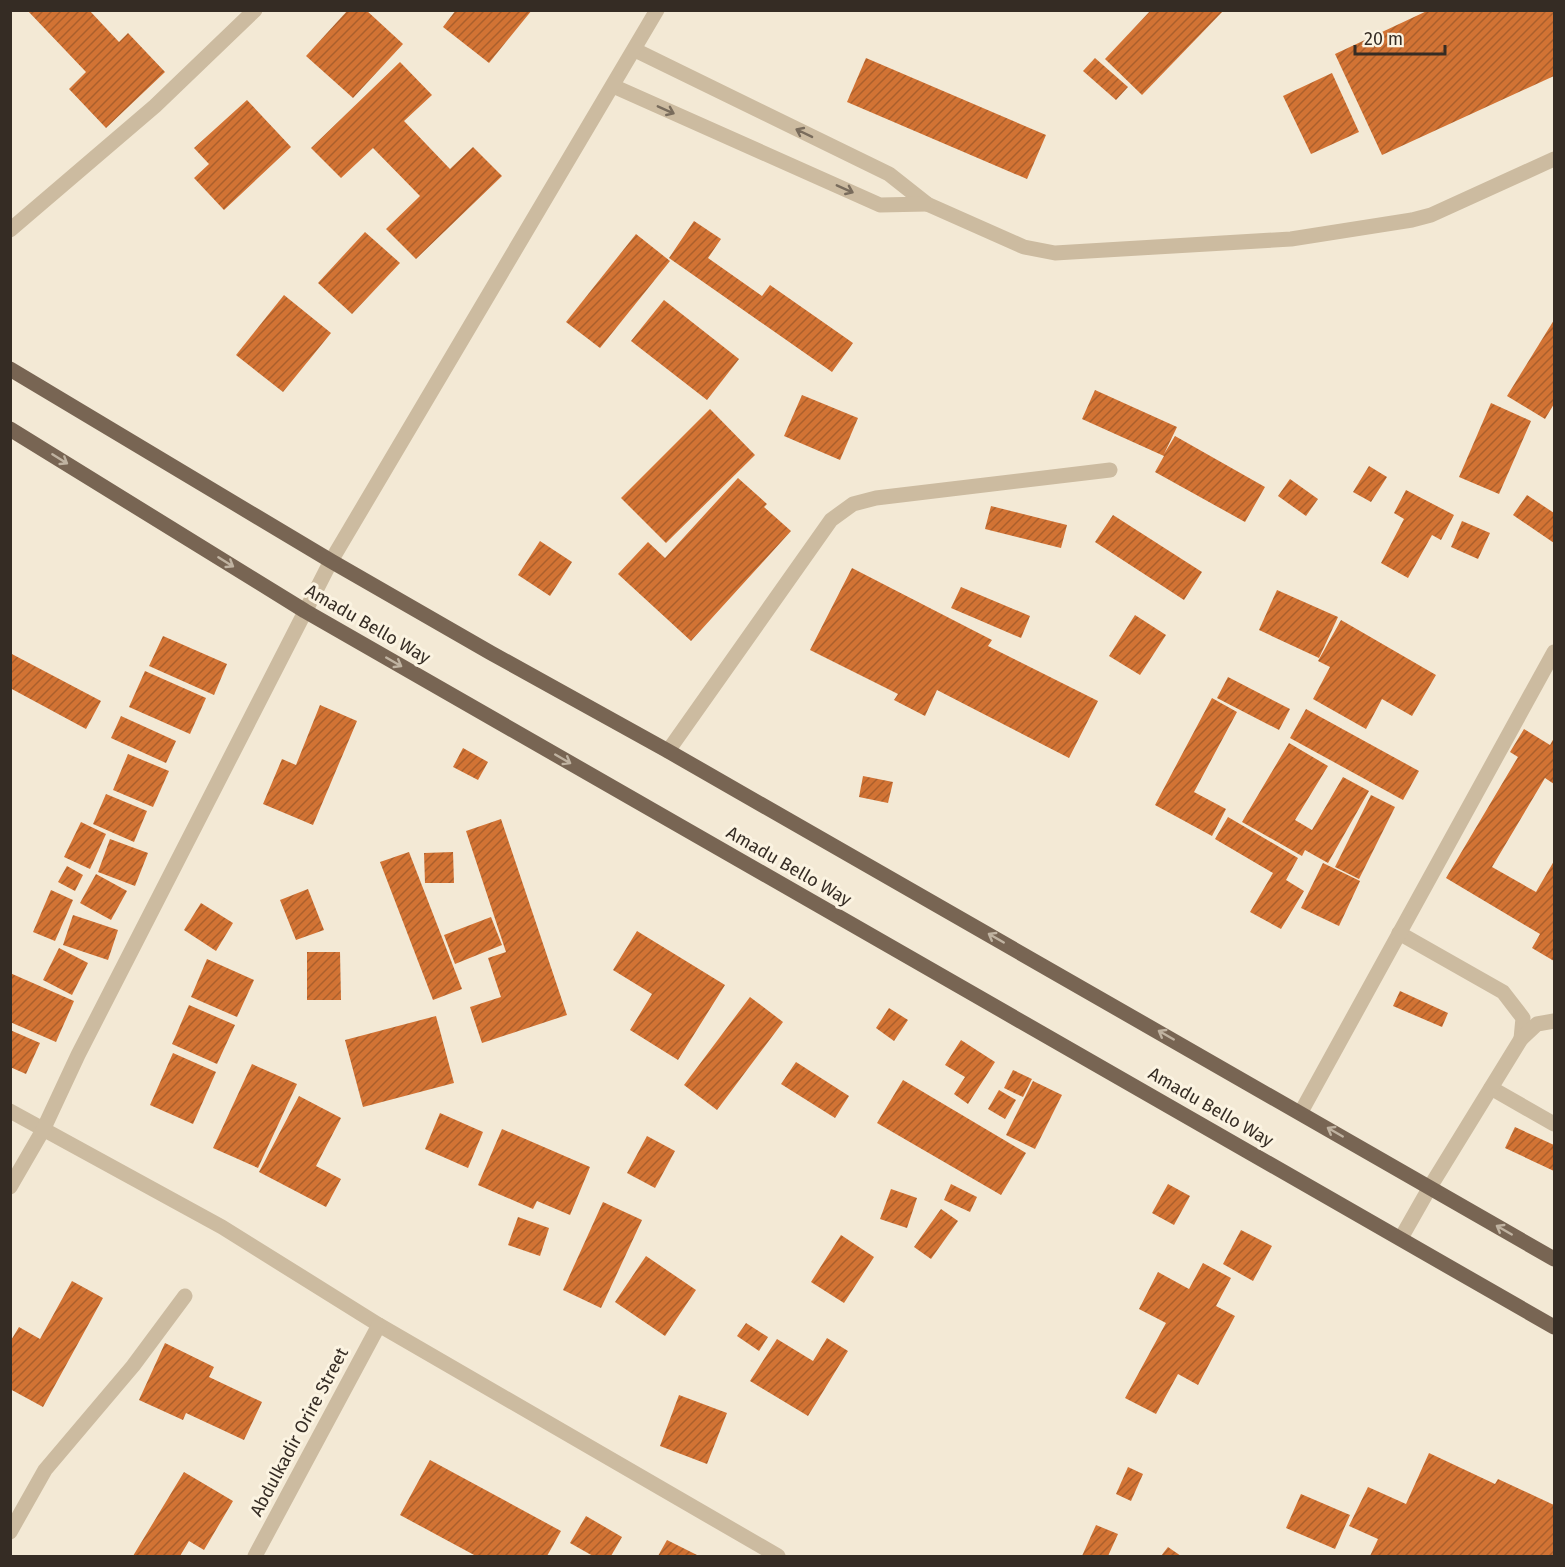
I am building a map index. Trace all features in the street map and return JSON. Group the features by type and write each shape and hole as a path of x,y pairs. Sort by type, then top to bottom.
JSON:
{"main road":[{"name":"Amadu Bello Way","path":"10,369 331,561 501,659 668,751 1554,1259"},
{"name":"Amadu Bello Way","path":"10,429 305,611 1554,1327"}],"street":[{"path":"10,230 155,106 255,10"},
{"path":"10,1187 43,1130 78,1055 331,561 657,10"},
{"path":"634,50 889,174 927,204 1024,247 1055,253 1291,239 1421,218 1554,159"},
{"path":"613,86 880,204 927,204"},
{"path":"668,751 831,520 853,504 876,498 1110,470"},
{"path":"1301,1112 1554,652"},
{"path":"1400,933 1503,992 1523,1018 1521,1039"},
{"path":"1401,1238 1521,1039 1537,1024 1554,1021"},
{"path":"1491,1088 1554,1124"},
{"path":"10,1112 222,1227 379,1325 778,1557"},
{"path":"10,1532 45,1470 133,1366 185,1296"},
{"name":"Abdulkadir Orire Street","path":"255,1557 379,1325"}],"building":[{"path":"27,10 89,10 119,42 128,33 165,72 106,128 69,89 86,72"},
{"path":"348,10 366,10 403,44 353,98 306,56"},
{"path":"456,10 532,10 489,63 443,27"},
{"path":"1151,10 1224,10 1142,95 1105,59"},
{"path":"1429,10 1554,10 1554,76 1382,155 1335,54"},
{"path":"866,58 1046,135 1027,179 847,102"},
{"path":"1095,58 1128,87 1116,100 1083,71"},
{"path":"400,62 432,95 404,121 450,169 473,147 502,176 416,259 386,229 420,196 373,148 341,178 311,148"},
{"path":"1332,73 1359,132 1311,154 1283,96"},
{"path":"247,100 291,147 224,210 194,178 209,164 194,148"},
{"path":"694,221 721,239 708,258 762,296 770,285 853,343 832,372 669,258"},
{"path":"365,232 400,263 352,314 318,283"},
{"path":"636,234 670,261 600,348 566,322"},
{"path":"284,295 331,333 283,392 236,355"},
{"path":"664,300 739,359 707,400 631,341"},
{"path":"1554,320 1554,404 1545,419 1507,396"},
{"path":"1095,390 1177,427 1164,454 1175,436 1265,487 1245,522 1155,472 1164,456 1082,419"},
{"path":"802,395 858,418 840,460 784,436"},
{"path":"1491,403 1531,421 1499,494 1459,477"},
{"path":"710,409 755,455 666,543 621,498"},
{"path":"1369,466 1387,477 1371,502 1353,492"},
{"path":"738,478 767,504 764,507 791,531 691,641 618,574 648,542 665,558"},
{"path":"1290,479 1318,499 1306,516 1278,496"},
{"path":"1406,490 1454,515 1441,540 1432,535 1408,578 1381,563 1404,519 1394,513"},
{"path":"1527,495 1554,513 1554,543 1513,515"},
{"path":"991,506 1067,525 1061,548 985,529"},
{"path":"1113,515 1202,572 1184,600 1095,542"},
{"path":"1462,521 1490,533 1478,559 1451,547"},
{"path":"540,541 572,562 550,596 518,575"},
{"path":"852,568 992,640 988,646 1098,701 1069,758 937,690 925,716 894,700 898,694 810,650"},
{"path":"961,587 1030,616 1021,638 951,608"},
{"path":"1277,590 1338,617 1319,658 1259,630"},
{"path":"1135,615 1166,635 1140,675 1109,656"},
{"path":"1341,620 1436,675 1412,716 1382,699 1366,729 1313,699 1330,667 1318,661"},
{"path":"163,636 227,664 214,695 149,666"},
{"path":"10,653 101,701 86,729 10,688"},
{"path":"145,671 206,698 190,734 129,707"},
{"path":"1228,677 1290,709 1279,730 1217,698"},
{"path":"1212,698 1237,712 1194,792 1226,809 1212,836 1155,805"},
{"path":"320,705 357,721 313,825 263,804 282,759 296,765"},
{"path":"1306,709 1419,771 1403,800 1290,738"},
{"path":"121,716 176,741 166,763 111,738"},
{"path":"1524,729 1550,745 1554,738 1554,784 1545,778 1492,867 1536,892 1554,861 1554,961 1532,948 1540,934 1446,878 1518,757 1510,752"},
{"path":"1289,743 1328,766 1295,820 1312,830 1343,777 1369,791 1328,863 1305,850 1302,856 1242,822"},
{"path":"463,748 488,762 478,780 453,767"},
{"path":"128,754 169,771 153,807 113,790"},
{"path":"863,776 893,782 888,803 859,797"},
{"path":"106,794 147,811 134,842 93,824"},
{"path":"1371,795 1395,807 1359,879 1335,867"},
{"path":"1228,817 1298,858 1286,880 1304,891 1281,929 1250,912 1273,873 1215,839"},
{"path":"501,819 567,1015 482,1043 470,1007 501,997 488,958 506,952 466,831"},
{"path":"81,822 106,834 90,869 64,857"},
{"path":"110,839 148,853 135,886 98,872"},
{"path":"409,852 462,989 433,1000 380,862"},
{"path":"453,852 454,883 425,883 424,853"},
{"path":"1323,863 1360,881 1339,926 1301,908"},
{"path":"67,866 83,875 75,891 58,882"},
{"path":"96,874 127,891 111,920 80,903"},
{"path":"308,889 324,930 296,940 280,900"},
{"path":"51,890 73,900 55,941 33,932"},
{"path":"201,903 233,923 216,951 184,930"},
{"path":"73,915 118,930 108,960 63,945"},
{"path":"491,917 502,945 455,964 444,935"},
{"path":"637,931 725,985 678,1060 630,1030 652,994 613,970"},
{"path":"59,948 88,963 72,995 43,980"},
{"path":"307,952 340,952 341,1000 307,1000"},
{"path":"207,959 254,980 237,1017 191,997"},
{"path":"10,973 74,1001 56,1042 10,1022"},
{"path":"1400,991 1448,1013 1442,1027 1393,1006"},
{"path":"750,997 783,1022 717,1110 684,1085"},
{"path":"189,1005 235,1025 217,1064 172,1044"},
{"path":"889,1008 908,1020 894,1041 876,1028"},
{"path":"436,1016 454,1083 363,1107 345,1040"},
{"path":"10,1030 40,1043 26,1074 10,1067"},
{"path":"961,1040 995,1062 968,1104 954,1094 965,1077 945,1065"},
{"path":"173,1053 216,1072 193,1124 150,1105"},
{"path":"796,1062 849,1096 835,1118 781,1084"},
{"path":"252,1064 297,1084 258,1168 213,1148"},
{"path":"1013,1070 1032,1079 1023,1097 1004,1088"},
{"path":"903,1080 1026,1153 1001,1195 877,1123"},
{"path":"1033,1081 1062,1095 1035,1149 1006,1135"},
{"path":"999,1090 1016,1100 1005,1119 988,1109"},
{"path":"299,1096 341,1118 316,1166 341,1179 326,1207 259,1172"},
{"path":"440,1113 483,1132 468,1168 425,1149"},
{"path":"1515,1127 1554,1145 1554,1171 1505,1148"},
{"path":"502,1129 590,1167 570,1215 537,1201 533,1209 478,1185"},
{"path":"647,1136 675,1151 655,1188 627,1173"},
{"path":"951,1184 977,1197 970,1212 944,1200"},
{"path":"1168,1184 1190,1196 1174,1225 1152,1213"},
{"path":"891,1189 917,1198 907,1228 880,1219"},
{"path":"603,1202 642,1220 601,1308 563,1290"},
{"path":"941,1209 958,1221 931,1259 914,1247"},
{"path":"518,1217 549,1228 540,1256 508,1245"},
{"path":"1241,1230 1272,1246 1253,1281 1223,1264"},
{"path":"841,1235 874,1257 844,1303 811,1282"},
{"path":"646,1256 696,1290 665,1336 615,1302"},
{"path":"1203,1263 1231,1278 1216,1306 1235,1316 1198,1385 1178,1374 1156,1414 1125,1398 1166,1323 1139,1309 1158,1272 1189,1289"},
{"path":"72,1281 103,1298 43,1407 10,1389 10,1342 19,1327 40,1339"},
{"path":"746,1323 768,1337 759,1351 737,1336"},
{"path":"827,1338 848,1351 808,1416 750,1381 777,1339 813,1361"},
{"path":"165,1343 214,1367 209,1377 262,1402 244,1440 186,1413 183,1420 139,1400"},
{"path":"679,1395 727,1413 707,1464 660,1446"},
{"path":"1429,1453 1495,1484 1498,1479 1554,1505 1554,1556 1370,1556 1378,1539 1349,1526 1368,1487 1406,1504"},
{"path":"430,1460 561,1531 547,1556 476,1556 400,1515"},
{"path":"1128,1467 1143,1474 1131,1501 1116,1494"},
{"path":"184,1472 233,1501 204,1550 189,1541 180,1556 133,1556"},
{"path":"1301,1494 1350,1515 1335,1549 1286,1528"},
{"path":"586,1516 622,1537 611,1556 593,1556 570,1543"},
{"path":"1096,1525 1118,1534 1108,1556 1082,1556"},
{"path":"667,1540 699,1556 658,1556"},
{"path":"1168,1547 1181,1556 1161,1556"}]}
